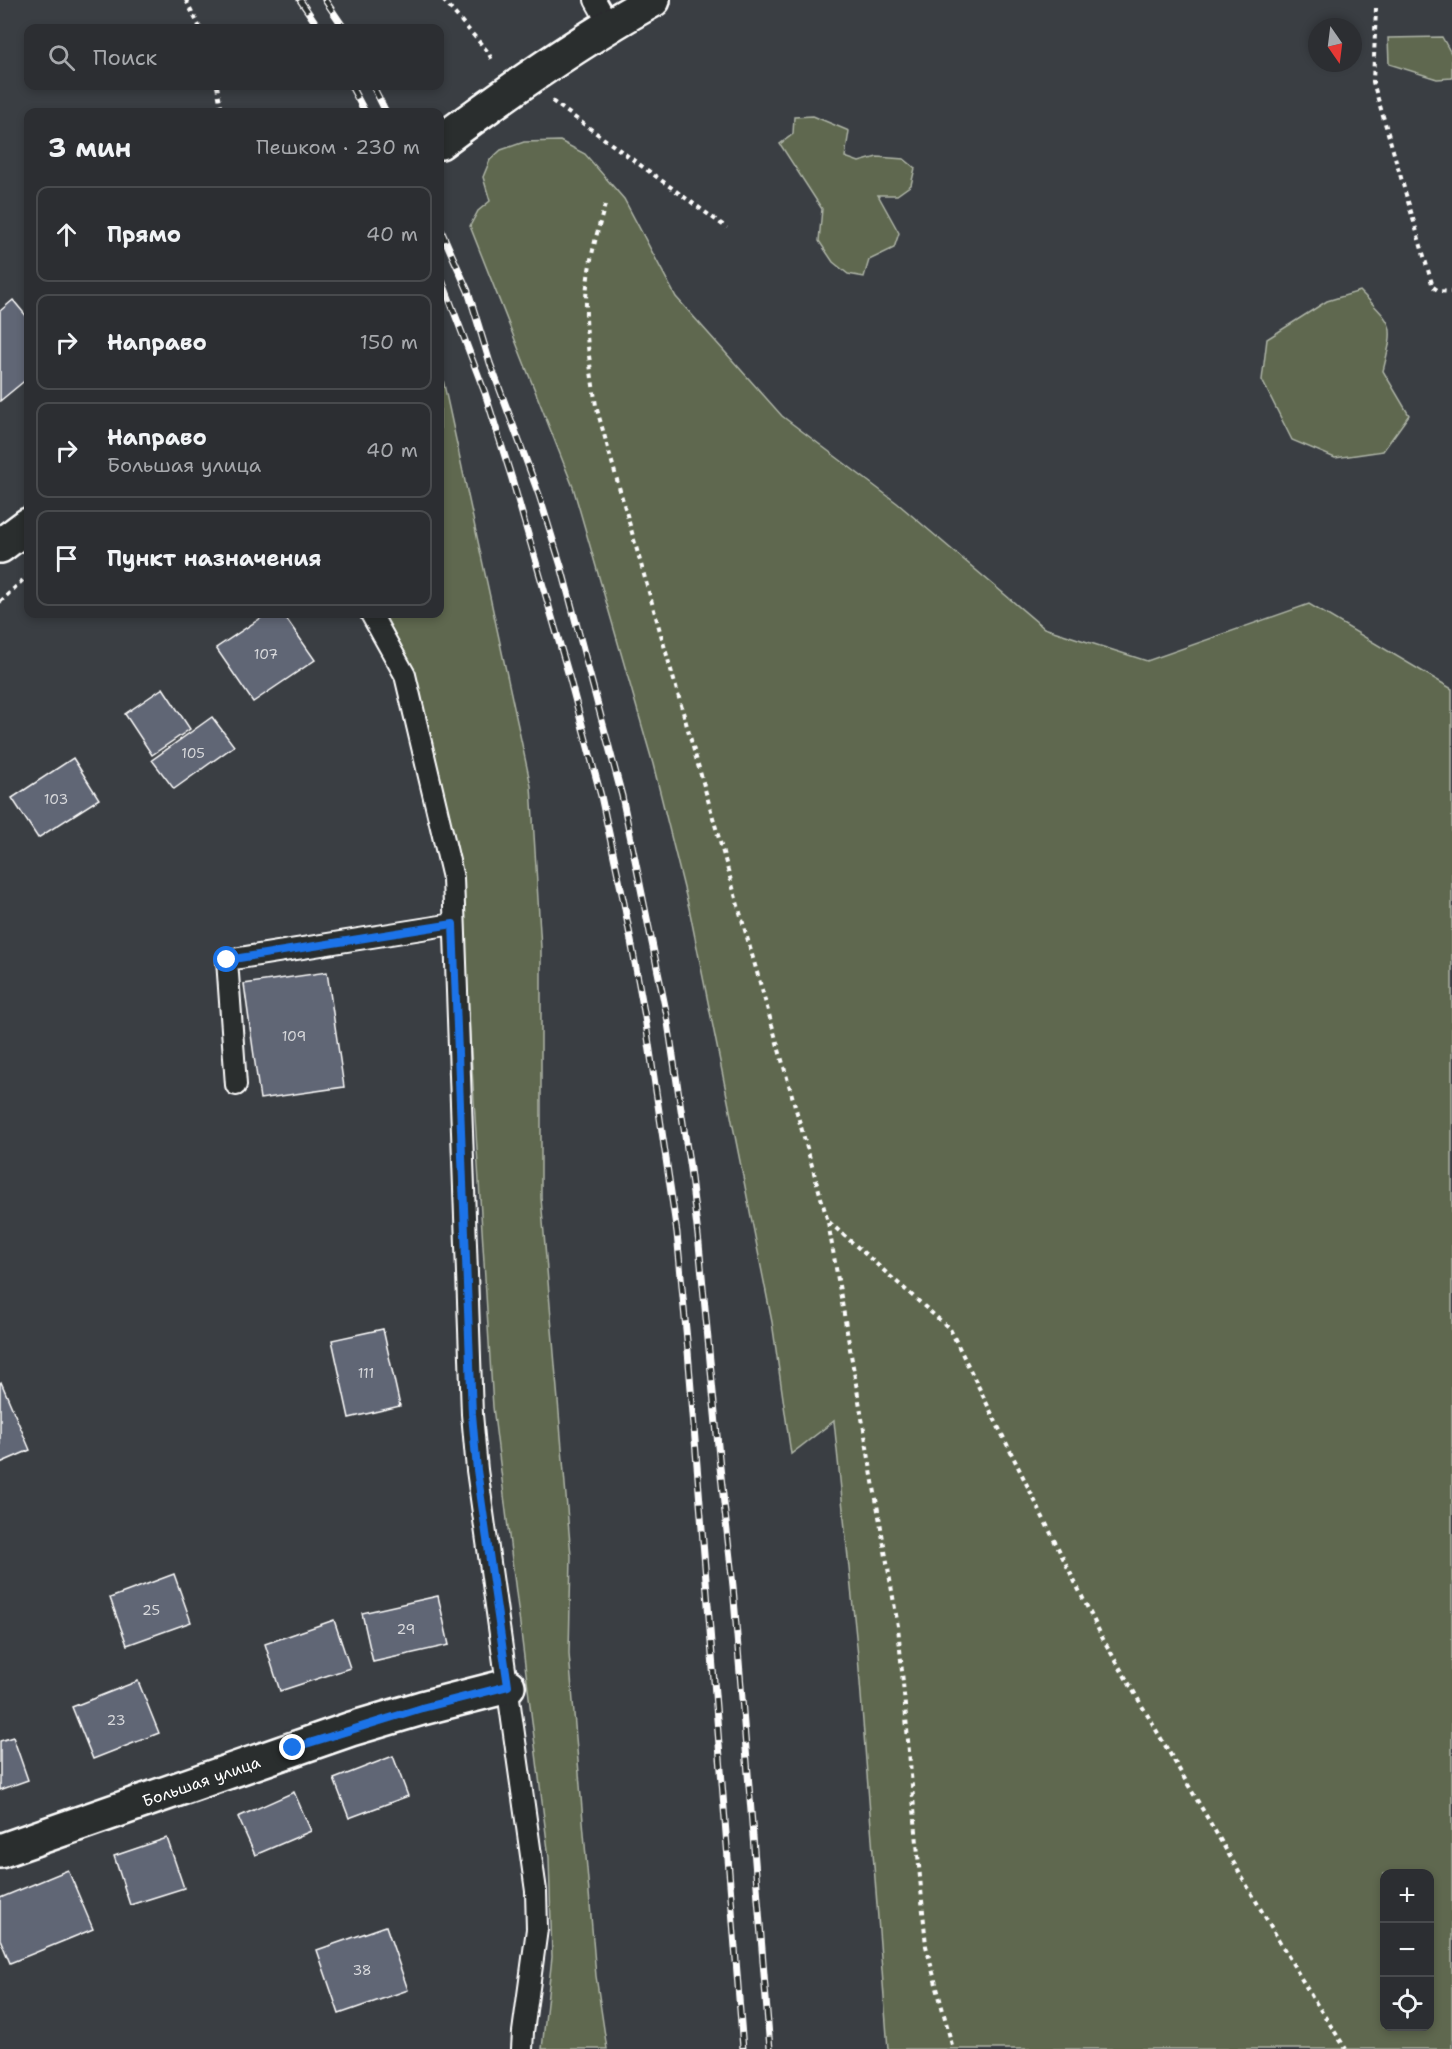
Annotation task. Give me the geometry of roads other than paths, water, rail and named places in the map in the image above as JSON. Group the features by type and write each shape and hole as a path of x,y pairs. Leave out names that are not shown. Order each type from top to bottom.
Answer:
{"street":[{"path":"444,139 506,93 602,12 652,0"},
{"path":"0,546 24,528"},
{"name":"Большая улица","path":"0,1851 332,1735 422,1708 508,1686"}],"lane":[{"path":"373,618 405,675 453,878 472,1414 477,1470 536,1891 537,1929 522,2032 522,2049"},
{"path":"236,1085 227,960 453,924"}],"railway":[{"path":"300,0 316,24"},
{"path":"325,0 341,24"},
{"path":"353,90 363,108"},
{"path":"375,90 384,108"},
{"path":"444,237 468,291 490,363 539,495 561,566 622,796 667,1016 699,1244 733,1586 770,2049"},
{"path":"444,285 485,393 569,676 601,796 645,1017 677,1233 743,2049"}]}
